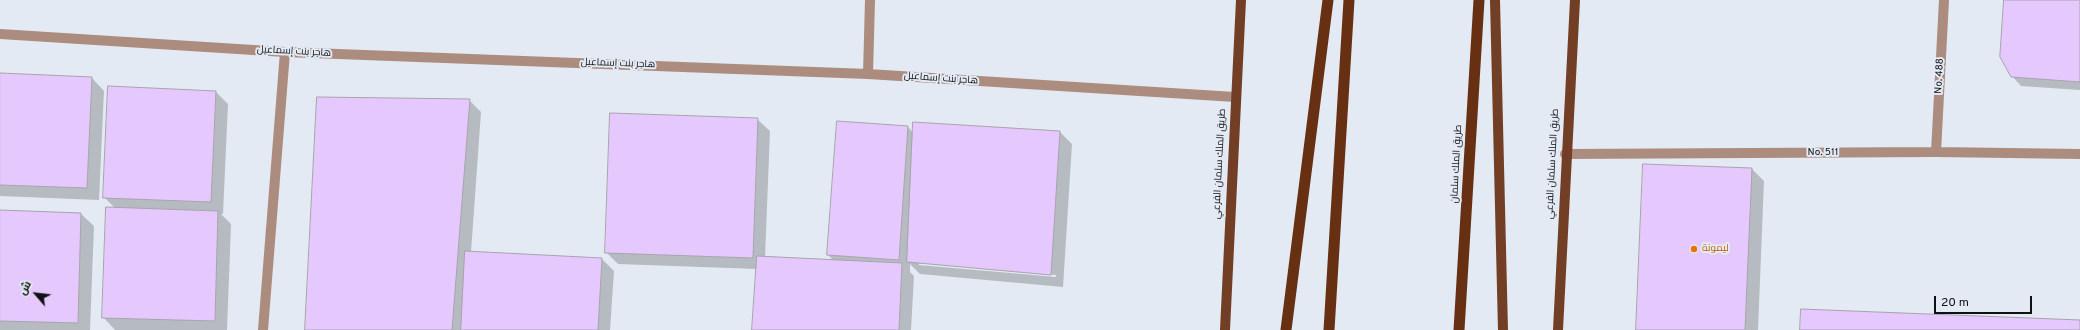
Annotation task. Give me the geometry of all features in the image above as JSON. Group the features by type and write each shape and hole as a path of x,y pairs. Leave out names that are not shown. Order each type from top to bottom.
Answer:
{"highway":[{"path":"1286,330 1328,0"},
{"path":"1329,330 1349,0"},
{"name":"طريق الملك سلمان","path":"1459,330 1479,0"}],"main road":[{"name":"طريق الملك سلمان الفرعي","path":"1225,330 1235,97 1241,0"},
{"path":"1495,0 1503,330"},
{"name":"طريق الملك سلمان الفرعي","path":"1558,330 1565,154 1575,0"}],"street":[{"path":"868,74 870,0"},
{"name":"No. 488","path":"1936,152 1944,0"},
{"name":"هاجر بنت إسماعيل","path":"0,34 285,52 868,74 1235,97"},
{"path":"262,330 285,52"},
{"name":"No. 511","path":"1565,154 1936,152 2080,154"}],"building":[{"path":"2004,0 2080,0 2080,82 2011,77 2000,57"},
{"path":"0,73 92,77 87,188 0,185"},
{"path":"108,86 216,91 211,202 103,198"},
{"path":"317,97 470,99 452,330 305,330"},
{"path":"610,113 758,118 753,258 605,253"},
{"path":"837,121 908,126 899,260 827,255"},
{"path":"913,122 1060,131 1051,275 907,262"},
{"name":"ليمونة","path":"1643,164 1752,168 1745,330 1636,330"},
{"path":"106,207 218,211 215,321 102,318"},
{"path":"0,210 81,213 78,323 0,321"},
{"path":"465,251 602,258 598,330 461,330"},
{"path":"757,256 902,263 899,330 752,330"},
{"path":"1801,309 2080,320 2080,330 1800,330"}],"place":[{"name":"ليمونة","path":"1694,249"}]}
